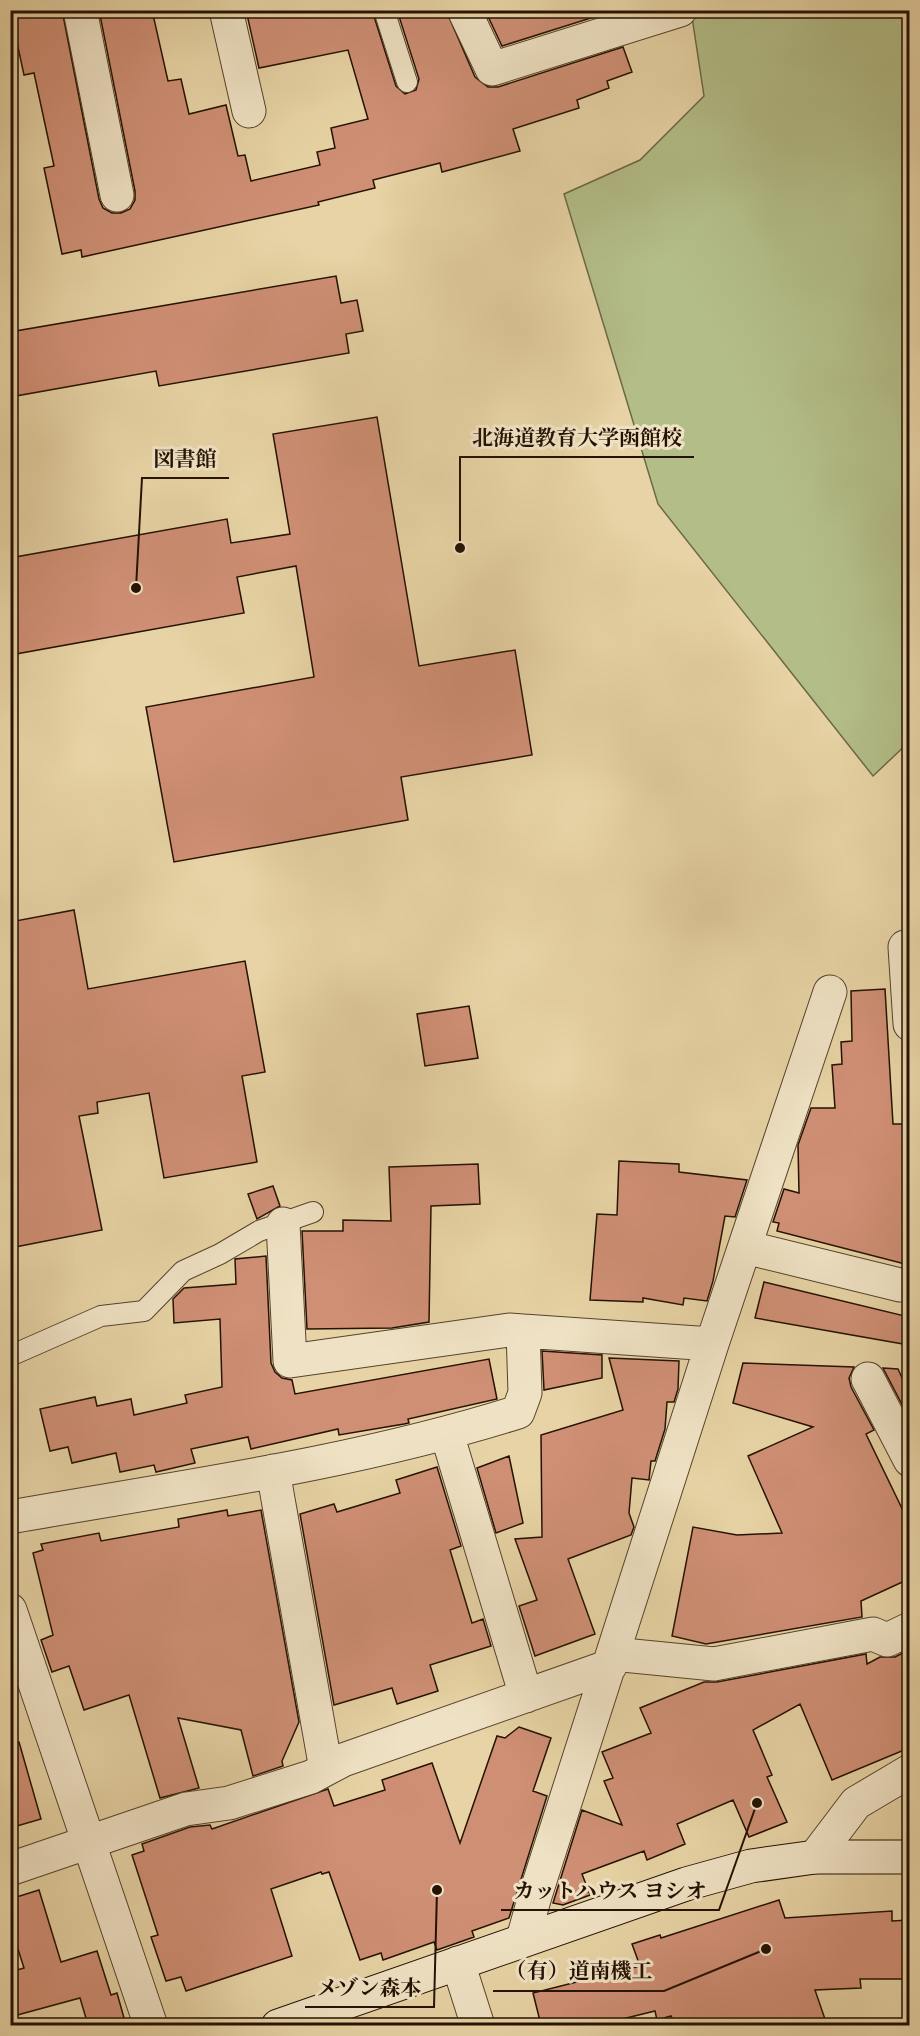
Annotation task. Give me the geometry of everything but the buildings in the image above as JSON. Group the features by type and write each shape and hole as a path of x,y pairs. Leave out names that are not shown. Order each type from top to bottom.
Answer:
{"street":[{"path":"80,10 117,195"},
{"path":"226,10 249,111"},
{"path":"464,10 492,69 680,10"},
{"path":"909,947 905,948 909,1024"},
{"path":"524,1939 712,1344 830,992"},
{"path":"283,1224 290,1361 509,1330 712,1344"},
{"path":"745,1247 900,1285 909,1284"},
{"path":"10,1517 273,1471 447,1434 518,1412 525,1393 523,1331"},
{"path":"868,1379 909,1460"},
{"path":"447,1434 526,1696"},
{"path":"273,1471 326,1769"},
{"path":"10,1610 21,1671 90,1844 152,2025"},
{"path":"10,1869 90,1844 186,1809 229,1803 311,1777 343,1760 526,1696 612,1660 714,1664 873,1634 887,1640 909,1629"},
{"path":"815,1857 856,1803 909,1771"},
{"path":"278,2025 686,1884 751,1866 815,1857 909,1857"},
{"path":"458,1963 478,2025"}],"lane":[{"path":"384,10 407,82"},
{"path":"10,1356 101,1316 144,1311 183,1271 220,1254 259,1231 313,1212"}],"green space":[{"path":"713,10 909,11 910,741 873,776 658,504 564,194 640,160 704,96 692,17"}],"place":[{"name":"北海道教育大学函館校","path":"460,548"},
{"name":"図書館","path":"136,588"},
{"name":"カットハウス ヨシオ","path":"757,1803"},
{"name":"メゾン森本","path":"437,1890"},
{"name":"（有）道南機工","path":"766,1949"}]}
